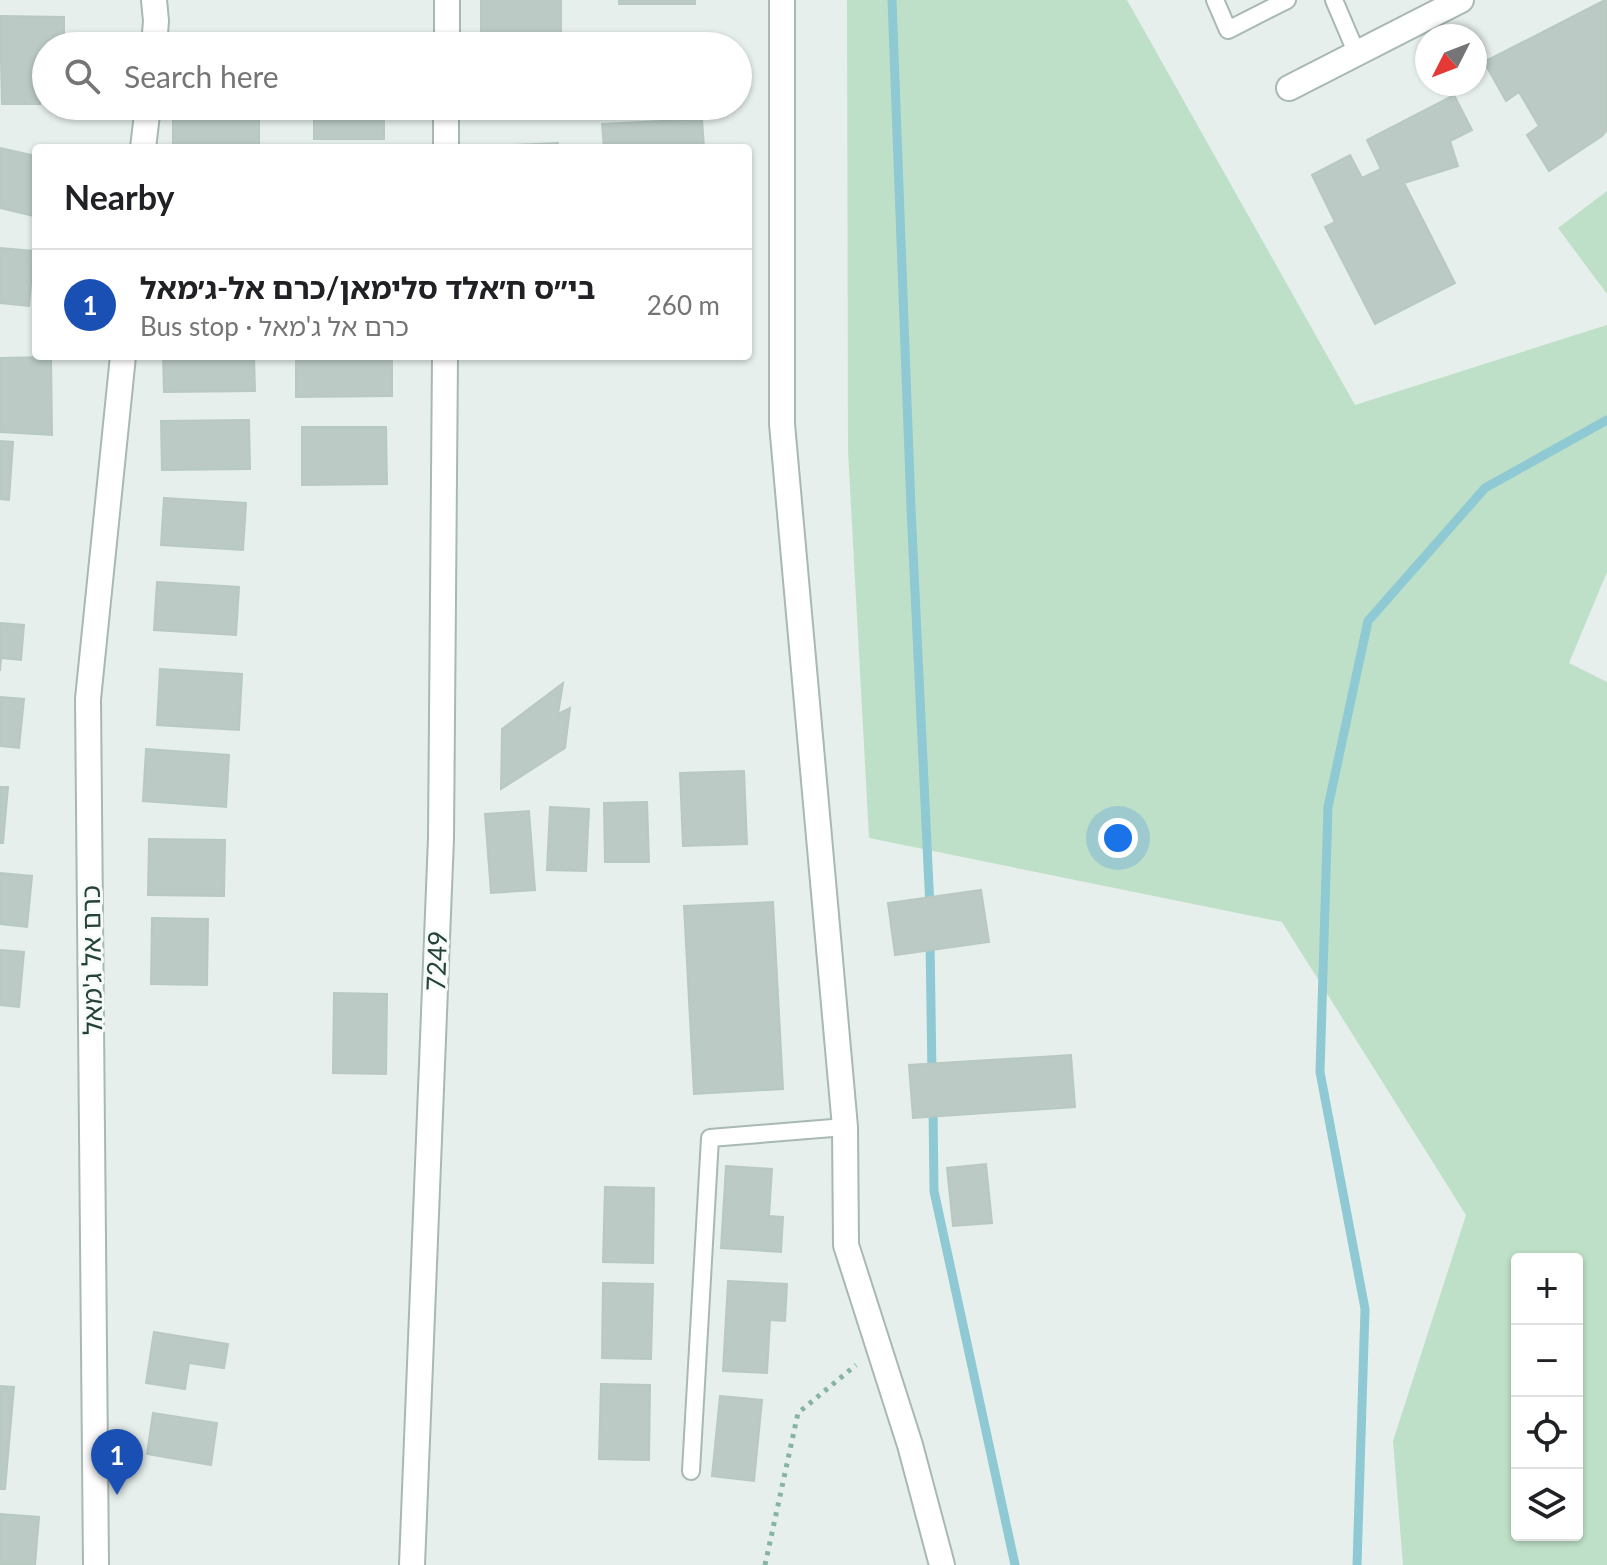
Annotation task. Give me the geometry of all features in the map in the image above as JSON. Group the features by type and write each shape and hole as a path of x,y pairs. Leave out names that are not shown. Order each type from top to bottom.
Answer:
{"street":[{"path":"154,0 155,32"},
{"path":"447,0 447,32"},
{"path":"782,0 782,424 845,1127 846,1245 910,1445 942,1565"},
{"path":"1289,88 1461,0"},
{"path":"143,144 146,120"},
{"path":"446,120 446,144"},
{"name":"כרם אל ג'מאל","path":"96,1565 88,699 123,360"},
{"name":"7249","path":"412,1565 441,838 445,360"}],"lane":[{"path":"1215,0 1228,30 1287,0"},
{"path":"1334,0 1357,54"},
{"path":"691,1471 710,1138 845,1127"}],"path":[{"path":"765,1565 798,1413 879,1347"}],"green space":[{"path":"847,0 1127,0 1355,405 1607,325 1607,572 1569,663 1607,682 1607,1565 1403,1565 1393,1441 1466,1215 1282,922 869,838 848,451"},
{"path":"1607,191 1607,294 1558,228"}],"building":[{"path":"481,0 561,0 561,32 481,32"},
{"path":"619,0 695,0 695,4 619,4"},
{"path":"1607,0 1607,130 1549,171 1527,135 1539,126 1519,92 1506,101 1487,67 1487,60"},
{"path":"0,16 64,17 64,32 32,32 32,104 2,104"},
{"path":"1452,96 1472,130 1450,141 1458,166 1404,183 1455,283 1375,324 1325,227 1335,222 1312,175 1350,155 1362,178 1381,169 1367,140"},
{"path":"173,120 259,120 259,144 173,144"},
{"path":"314,120 384,120 384,139 314,139"},
{"path":"702,120 704,144 604,144 602,124"},
{"path":"0,148 32,155 32,216 0,208"},
{"path":"0,248 32,251 29,306 0,303"},
{"path":"0,358 51,360 52,435 0,432"},
{"path":"163,360 254,360 255,391 164,392"},
{"path":"296,360 392,360 392,396 296,397"},
{"path":"249,420 250,469 162,470 161,421"},
{"path":"302,427 386,427 387,484 302,485"},
{"path":"0,441 13,442 9,500 0,499"},
{"path":"164,498 246,503 243,550 161,545"},
{"path":"157,582 239,587 236,635 154,630"},
{"path":"0,623 24,625 21,660 1,658 0,671"},
{"path":"160,669 242,674 239,730 157,725"},
{"path":"563,683 558,714 570,708 565,748 501,789 502,729"},
{"path":"0,697 24,699 19,748 0,746"},
{"path":"146,749 229,755 226,807 143,801"},
{"path":"744,771 747,844 683,846 680,773"},
{"path":"0,787 8,787 3,843 0,843"},
{"path":"647,802 649,862 605,862 604,803"},
{"path":"550,807 589,809 586,871 547,870"},
{"path":"529,811 535,890 491,893 485,814"},
{"path":"149,839 225,840 224,896 148,895"},
{"path":"0,873 32,876 27,927 0,924"},
{"path":"981,890 989,942 895,955 888,903"},
{"path":"773,902 783,1089 694,1094 684,906"},
{"path":"152,918 208,919 207,985 151,984"},
{"path":"0,950 24,952 19,1007 0,1005"},
{"path":"334,993 387,994 386,1074 333,1073"},
{"path":"1071,1055 1075,1107 913,1118 909,1065"},
{"path":"986,1164 992,1223 953,1226 947,1168"},
{"path":"726,1166 772,1169 769,1216 783,1217 781,1252 721,1248"},
{"path":"605,1187 654,1188 653,1263 603,1262"},
{"path":"728,1281 787,1284 785,1321 770,1320 767,1373 723,1371"},
{"path":"603,1283 653,1284 651,1359 602,1358"},
{"path":"154,1332 228,1344 224,1368 189,1363 185,1389 146,1383"},
{"path":"601,1384 650,1385 649,1460 599,1459"},
{"path":"0,1386 14,1387 5,1489 0,1489"},
{"path":"720,1396 762,1400 754,1481 712,1476"},
{"path":"153,1413 217,1423 211,1465 147,1454"},
{"path":"0,1514 39,1517 35,1565 0,1565"}],"waterway":[{"path":"892,0 930,908"},
{"path":"1357,1565 1365,1309 1320,1072 1328,807 1368,621 1485,488 1607,420"},
{"path":"930,939 932,1076"},
{"path":"933,1107 934,1191 1015,1565"}],"place":[{"name":"בי״ס ח׳אלד סלימאן/כרם אל-ג׳מאל","path":"117,1495"}]}
